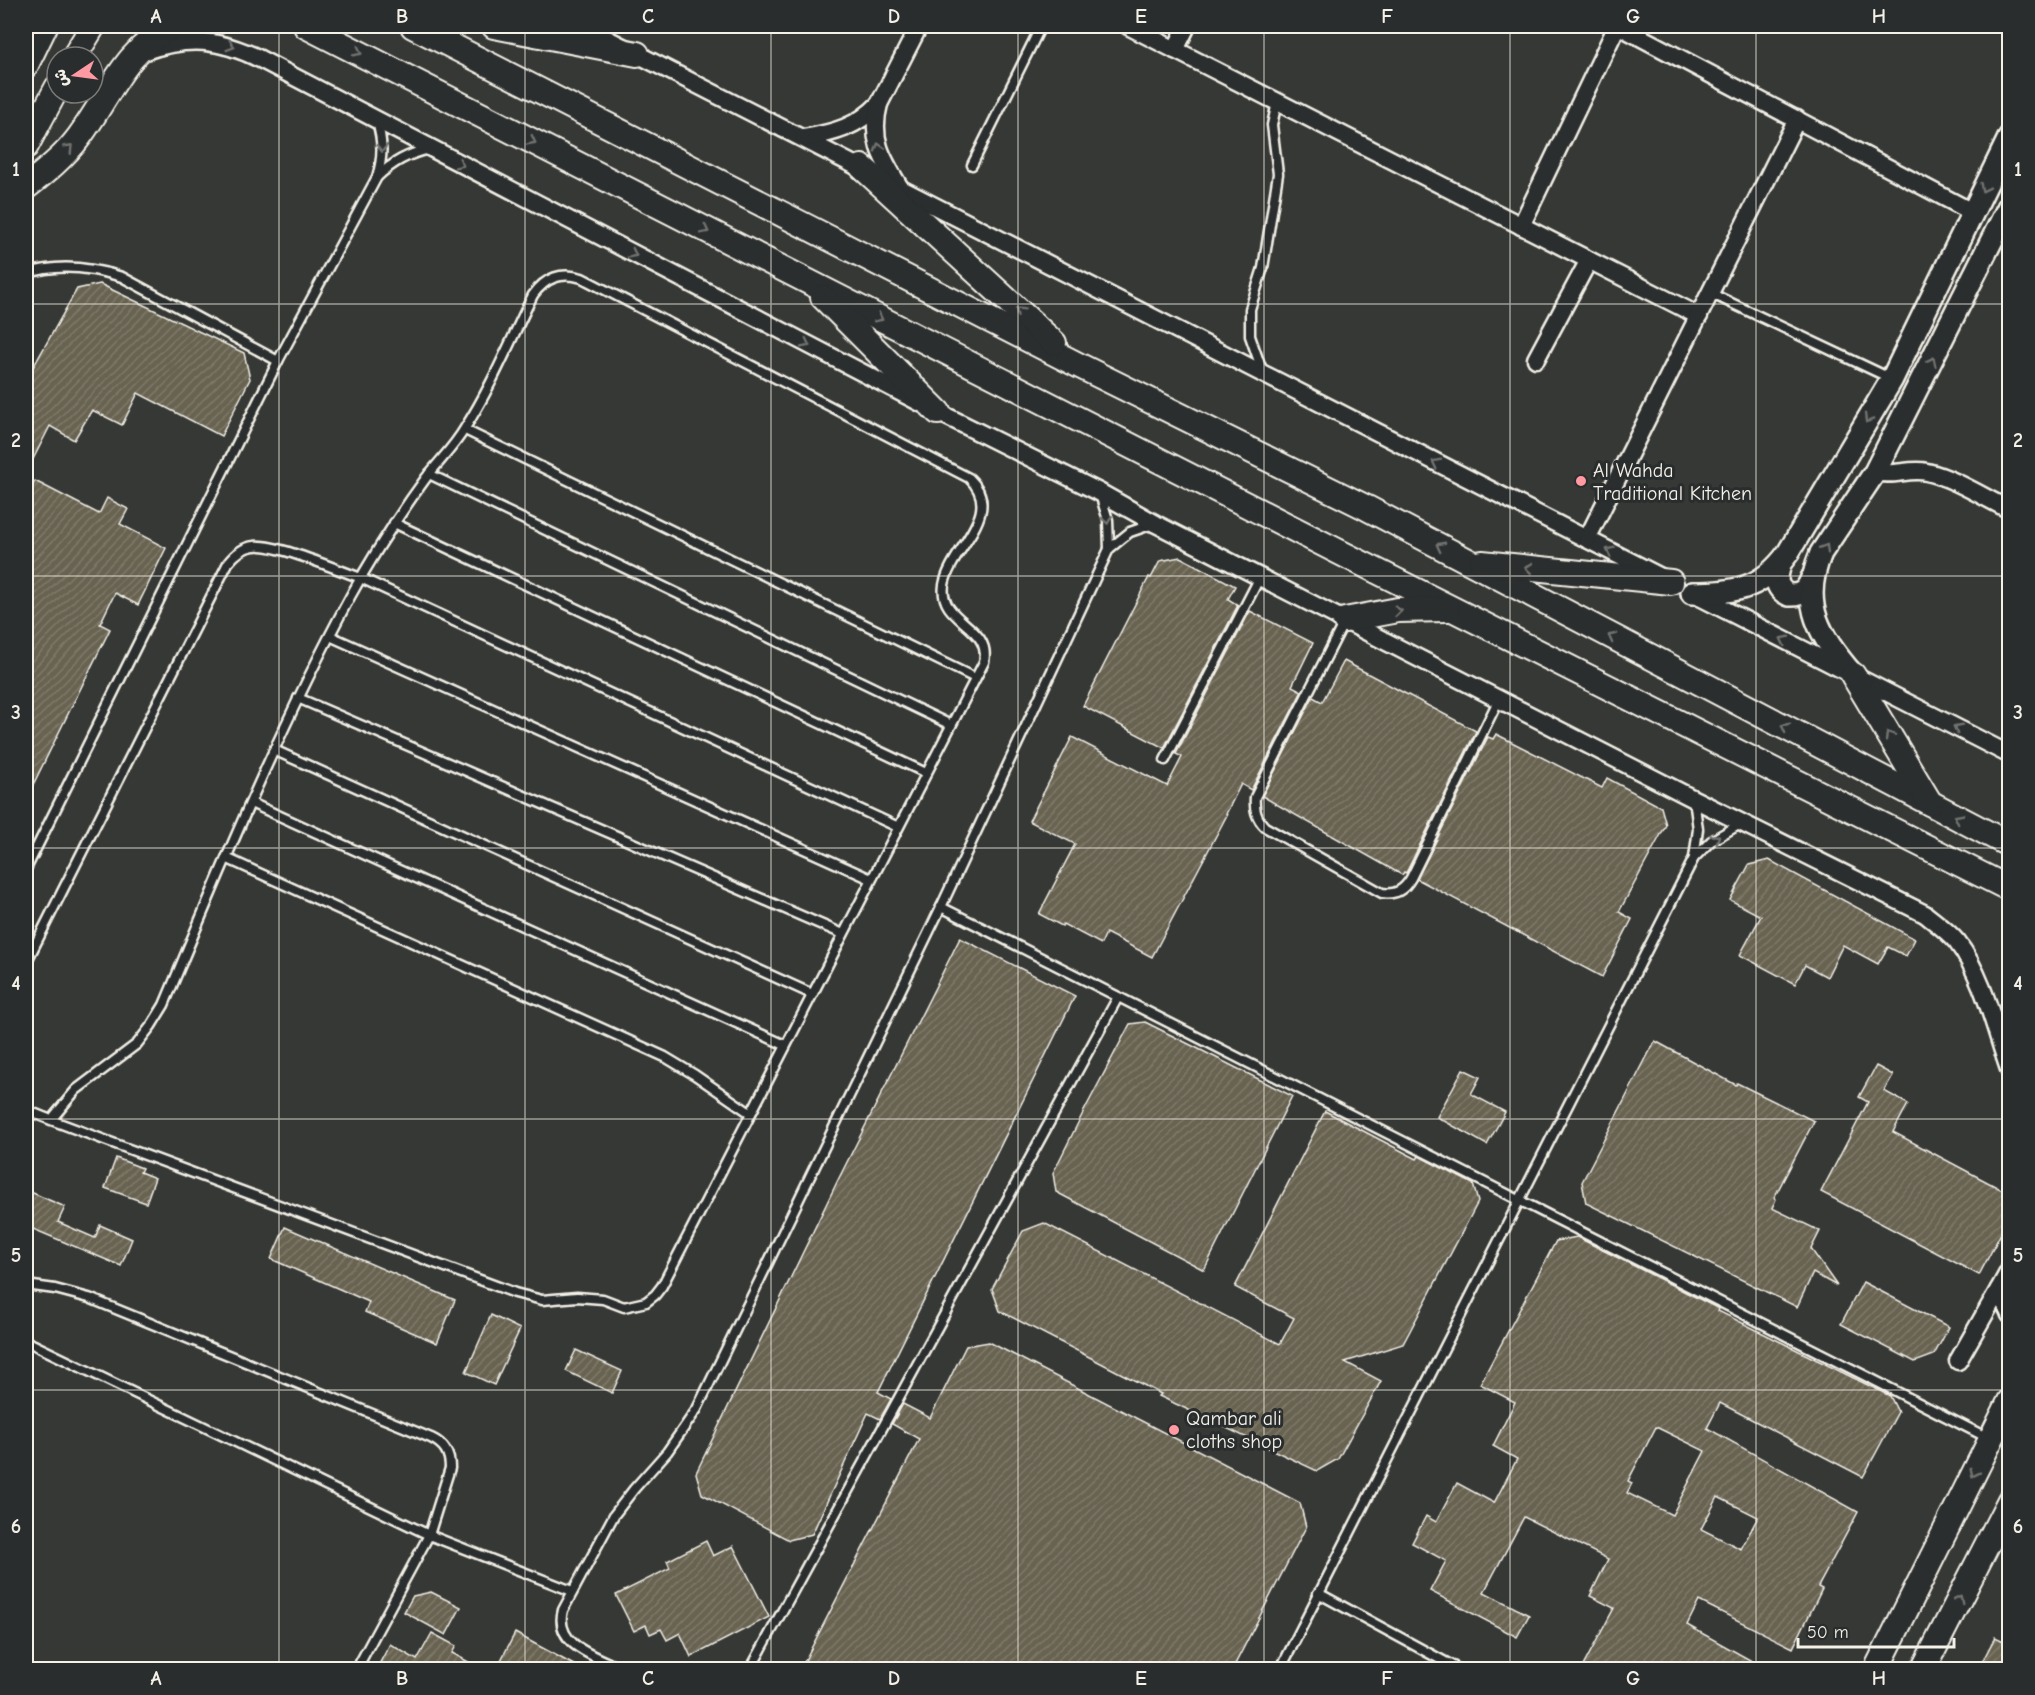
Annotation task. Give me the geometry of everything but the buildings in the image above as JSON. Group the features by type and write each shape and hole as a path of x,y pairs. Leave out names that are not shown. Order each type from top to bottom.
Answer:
{"main road":[{"path":"26,65 45,26"},
{"path":"81,45 93,26"},
{"path":"26,187 78,139 133,55 156,34 173,26"},
{"path":"306,26 1453,609 2010,889"},
{"path":"413,26 1077,365 1367,508 2010,845"},
{"path":"494,26 637,54"},
{"path":"26,146 48,105"},
{"path":"862,167 1077,365"},
{"path":"808,282 938,412"},
{"path":"1470,562 1671,582"},
{"path":"1345,620 1398,610 1453,609"},
{"path":"1853,675 1930,803"},
{"path":"1876,1670 2010,1401"},
{"path":"1923,1670 2010,1500"}],"street":[{"path":"582,26 2010,755"},
{"path":"899,186 883,159 875,126 879,104 919,26"},
{"path":"1128,26 1699,316"},
{"path":"1175,50 1188,26"},
{"path":"1521,226 1618,26 1972,212"},
{"path":"133,55 161,46 192,41 213,42 236,47 938,412 1099,492 1156,524 1694,799 1925,914 1956,941 1968,958 1977,976 2010,1072"},
{"path":"804,138 838,132 860,121 879,104"},
{"path":"1587,539 1797,119"},
{"path":"2010,136 1892,379 1780,564 1776,582 1779,588 1789,595 1802,594 1806,590 1821,553 1875,472 2010,204"},
{"path":"1536,359 1589,260"},
{"path":"1875,472 1891,475 1927,472 2010,510"},
{"path":"1692,593 1734,591 1759,581 1780,564"},
{"path":"1812,578 1812,602 1820,629 1831,648 1853,675"},
{"path":"1958,1360 2010,1269"},
{"path":"1999,1289 2010,1315"}],"lane":[{"path":"972,165 1041,26"},
{"path":"1265,375 1252,343 1250,309 1263,268 1278,174 1272,125 1277,102"},
{"path":"26,870 278,361 377,177 382,143 376,120"},
{"path":"377,177 386,168 407,155 431,149"},
{"path":"26,274 54,267 77,267 100,270 122,277 278,361"},
{"path":"26,1110 51,1120 515,1293 542,1300 577,1297 603,1299 624,1307 646,1302 655,1296 662,1286 984,662 984,646 975,633 950,611 946,604 944,589 948,575 982,511 981,492 976,484 969,478 582,278 573,275 554,276 538,287 480,405 449,452 429,474 394,523 330,636 274,750 164,1005 152,1026 136,1044 76,1090 51,1120"},
{"path":"1710,293 1892,379"},
{"path":"465,430 975,678"},
{"path":"429,474 951,725"},
{"path":"1099,492 1108,520 1109,549"},
{"path":"394,523 926,773"},
{"path":"624,1670 572,1644 566,1637 560,1619 572,1591 614,1515 667,1452 697,1408 940,907 1109,549 1130,532 1156,524"},
{"path":"26,963 224,570 233,556 248,547 266,545 361,578 898,826"},
{"path":"1165,760 1260,576"},
{"path":"1345,620 1256,796 1254,805 1259,821 1265,827 1382,892 1389,894 1402,890 1412,878 1499,699"},
{"path":"330,636 872,879"},
{"path":"298,698 843,934"},
{"path":"274,750 812,994"},
{"path":"1694,799 1698,829 1694,858"},
{"path":"251,803 786,1045"},
{"path":"1280,1670 1694,858 1711,841 1742,823"},
{"path":"226,858 665,1057 750,1113"},
{"path":"940,907 1991,1439"},
{"path":"750,1670 1118,997"},
{"path":"26,1285 56,1289 89,1298 438,1441 448,1453 450,1468 429,1535 356,1670"},
{"path":"26,1341 429,1535 572,1591"},
{"path":"1318,1593 1460,1670"}],"place":[{"name":"Al Wahda Traditional Kitchen","path":"1581,481"},
{"name":"Qambar ali cloths shop","path":"1174,1430"}]}
